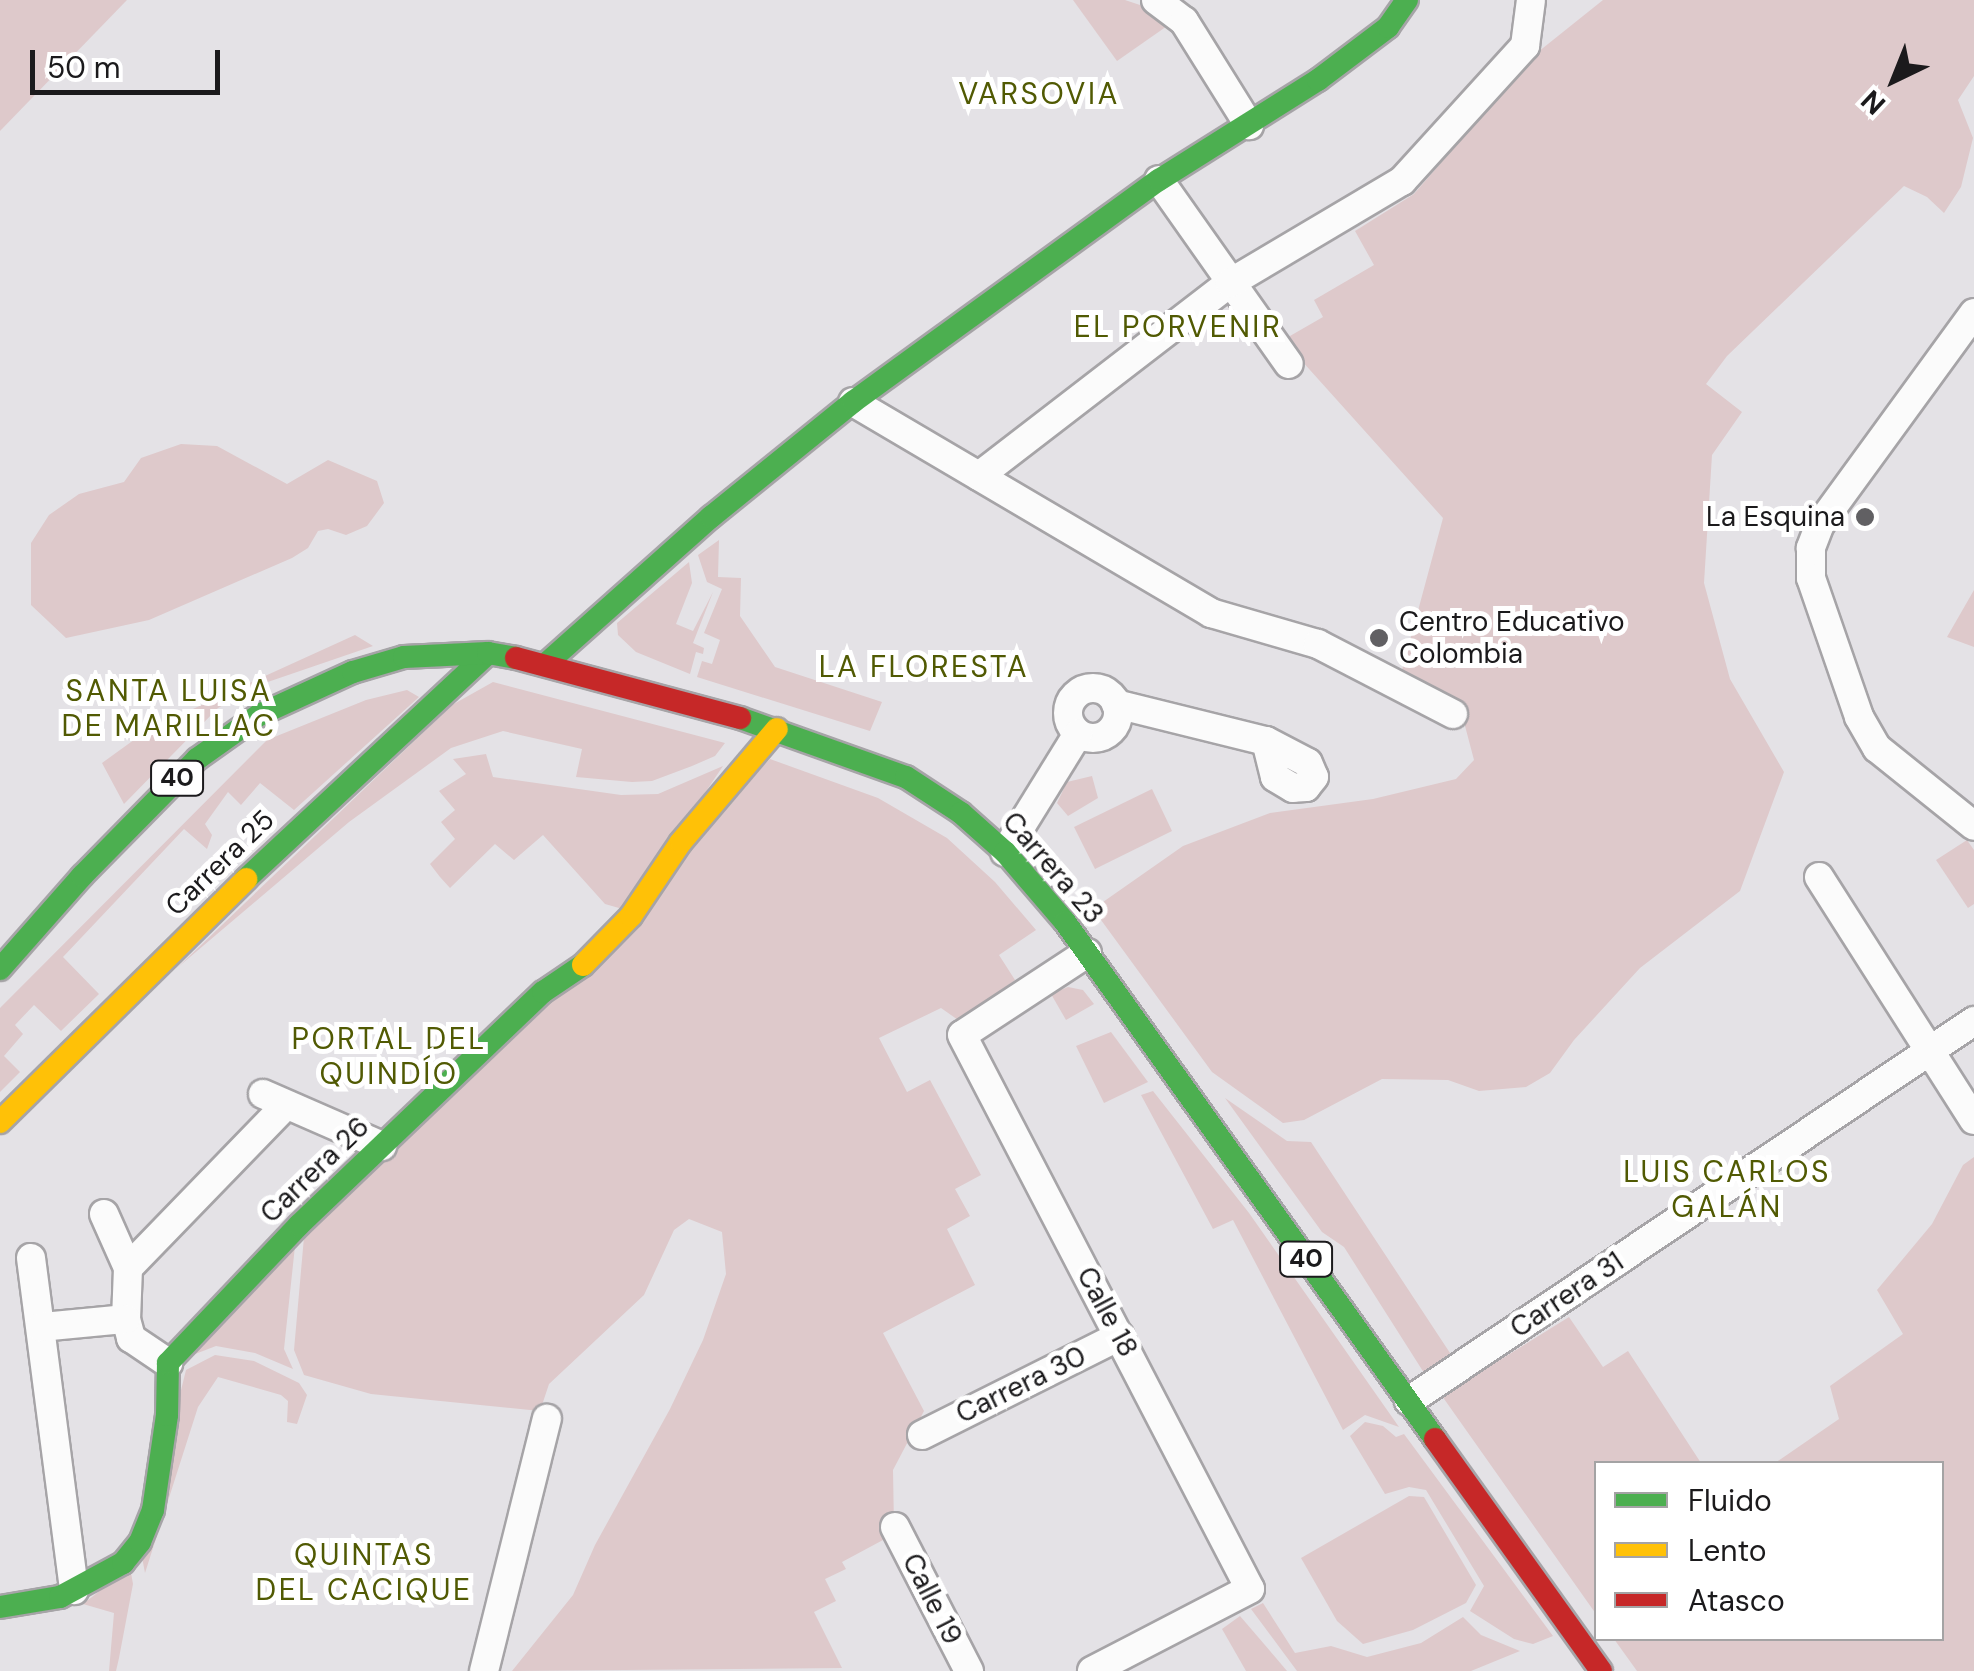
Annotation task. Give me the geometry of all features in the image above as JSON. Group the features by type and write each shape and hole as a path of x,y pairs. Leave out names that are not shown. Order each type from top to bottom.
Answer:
{"main road":[{"path":"548,664 711,517 852,402 1159,180 1249,125 1388,28 1407,0"},
{"name":"Carrera 23","path":"0,968 157,796 197,759 259,715 353,672 404,657 488,653 548,664 777,728 906,777 960,813 1006,852 1087,953 1601,1671"},
{"name":"Carrera 25","path":"0,1122 266,860 488,653"},
{"name":"Carrera 26","path":"168,1363 300,1225 544,992 598,950 631,916 682,842 777,728"},
{"path":"0,1606 74,1590 123,1562 140,1542 153,1510 162,1462 168,1363"}],"street":[{"path":"1156,0 1190,30 1249,125"},
{"path":"979,476 1230,283 1402,182 1524,46 1531,0"},
{"path":"1159,180 1289,364"},
{"path":"1974,314 1820,524 1811,578 1860,717 1877,748 1974,826"},
{"path":"852,402 1211,613 1318,644 1453,714"},
{"path":"1116,704 1117,720 1108,734 1093,739 1078,734 1068,717 1069,704 1077,693 1098,689 1116,704 1266,741"},
{"path":"1006,852 1078,734"},
{"path":"1820,877 1974,1120"},
{"name":"Calle 18","path":"1087,953 962,1035 1250,1589 1092,1671"},
{"name":"Carrera 31","path":"1409,1401 1974,1020"},
{"path":"128,1268 274,1100 382,1146"},
{"path":"104,1214 128,1268 126,1319 131,1338 168,1363"},
{"path":"31,1258 74,1590"},
{"path":"41,1328 126,1319"},
{"name":"Carrera 30","path":"922,1434 1120,1336"},
{"path":"484,1671 547,1419"},
{"name":"Calle 19","path":"895,1527 968,1671"}],"shaded area":[{"path":"0,0 127,0 0,131"},
{"path":"1073,0 1125,0 1146,7 1170,24 1117,61"},
{"path":"1603,0 1974,0 1974,76 1958,100 1973,138 1961,187 1944,213 1927,197 1904,186 1727,356 1706,384 1742,412 1712,455 1704,583 1730,679 1784,772 1740,891 1640,968 1574,1040 1550,1073 1526,1087 1479,1091 1448,1080 1382,1079 1304,1120 1283,1123 1212,1072 1093,909 1183,846 1270,813 1373,799 1456,779 1474,760 1460,707 1402,670 1443,518 1283,340 1323,317 1314,300 1374,265 1355,231 1414,194 1533,56"},
{"path":"181,444 217,446 287,484 328,460 377,481 384,503 367,526 346,535 328,529 318,531 308,548 292,558 149,620 66,638 31,605 31,543 49,515 79,494 124,482 141,458"},
{"path":"719,540 718,577 741,578 740,616 775,667 882,702 870,731 697,677 702,661 712,664 720,640 704,633 722,589 707,582 698,555"},
{"path":"689,562 692,583 676,624 693,631 713,592 693,643 704,648 703,654 696,652 690,674 636,652 618,635 617,623"},
{"path":"1974,590 1974,647 1947,637"},
{"path":"355,635 373,646 259,685 218,708 124,804 102,763 149,729"},
{"path":"493,682 725,743 715,756 692,766 652,781 632,782 576,777 582,749 503,731 451,748 349,822 177,968 452,705"},
{"path":"407,690 419,697 294,810 260,783 241,805 228,792 205,824 212,835 207,849 184,829 63,957 99,994 61,1031 34,1005 15,1025 23,1034 4,1056 20,1072 0,1092 0,1008 267,740 366,700"},
{"path":"486,754 493,777 621,795 658,794 723,766 626,910 605,904 543,835 514,860 495,844 450,888 440,877 430,864 455,839 441,822 455,810 439,791 466,774 453,759"},
{"path":"770,759 878,798 947,838 995,882 1036,930 999,955 1015,980 961,1022 941,1008 879,1038 907,1092 930,1080 981,1175 955,1189 970,1216 947,1229 975,1285 883,1333 924,1411 893,1470 894,1526 883,1540 842,1562 846,1569 825,1579 836,1601 814,1612 842,1668 512,1671 573,1595 595,1545 670,1409 703,1340 726,1274 722,1232 689,1219 674,1230 644,1295 549,1384 540,1411 371,1394 304,1375 294,1350 304,1237"},
{"path":"1092,776 1098,798 1068,816 1057,803 1067,782"},
{"path":"1152,789 1172,831 1095,869 1074,827"},
{"path":"1967,840 1974,850 1974,904 1968,908 1936,860"},
{"path":"1068,987 1083,990 1094,1004 1066,1020 1051,994"},
{"path":"1111,1032 1148,1082 1104,1103 1076,1046"},
{"path":"1153,1091 1249,1213 1399,1427 1365,1415 1343,1430 1233,1220 1213,1229 1141,1095"},
{"path":"1225,1098 1287,1141 1311,1142 1452,1356 1426,1376 1344,1247 1322,1232"},
{"path":"1974,1157 1974,1671 1637,1671 1615,1641 1944,1641 1944,1461 1778,1461 1839,1419 1830,1386 1903,1334 1877,1290 1932,1224 1963,1165"},
{"path":"295,1246 284,1349 293,1369 255,1353 216,1346 190,1356"},
{"path":"1569,1317 1603,1367 1628,1351 1700,1461 1594,1461 1594,1611 1442,1396"},
{"path":"215,1355 254,1361 299,1383 307,1395 297,1424 287,1422 288,1401 281,1395 218,1377 198,1407 145,1573 141,1552 186,1370"},
{"path":"1365,1422 1383,1426 1396,1437 1404,1434 1553,1636 1533,1644 1514,1639 1470,1611 1484,1586 1426,1490 1409,1487 1385,1494 1350,1436"},
{"path":"1409,1496 1424,1497 1476,1585 1466,1603 1413,1630 1363,1644 1337,1621 1301,1558"},
{"path":"130,1567 133,1584 119,1658 116,1671 109,1671 114,1613 83,1604"},
{"path":"1263,1603 1295,1653 1331,1646 1367,1657 1421,1643 1463,1617 1481,1635 1520,1651 1471,1671 1297,1671 1251,1609"},
{"path":"1240,1616 1287,1671 1246,1671 1222,1629"}],"traffic: fast":[{"path":"547,663 711,517 853,402 1159,180 1318,80 1388,27 1407,0"},
{"path":"246,879 488,653"},
{"path":"0,969 82,876 197,759 259,715 353,672 404,657 488,653 516,658"},
{"path":"740,718 906,777 961,813 1005,852 1065,922 1435,1439"},
{"path":"0,1607 60,1597 123,1563 140,1542 153,1510 167,1415 168,1363 299,1225 543,992 583,965"}],"traffic: slow":[{"path":"583,965 631,916 681,842 777,729"},
{"path":"0,1122 246,879"}],"traffic: jam":[{"path":"516,658 740,718"},
{"path":"1435,1439 1601,1671"}],"place":[{"name":"La Esquina","path":"1865,517"},
{"name":"Centro Educativo Colombia","path":"1379,638"}],"district":[{"name":"VARSOVIA","path":"1039,94"},
{"name":"EL PORVENIR","path":"1178,327"},
{"name":"LA FLORESTA","path":"924,667"},
{"name":"SANTA LUISA DE MARILLAC","path":"169,708"},
{"name":"PORTAL DEL QUINDÍO","path":"389,1056"},
{"name":"LUIS CARLOS GALÁN","path":"1727,1189"},
{"name":"QUINTAS DEL CACIQUE","path":"364,1572"}]}
